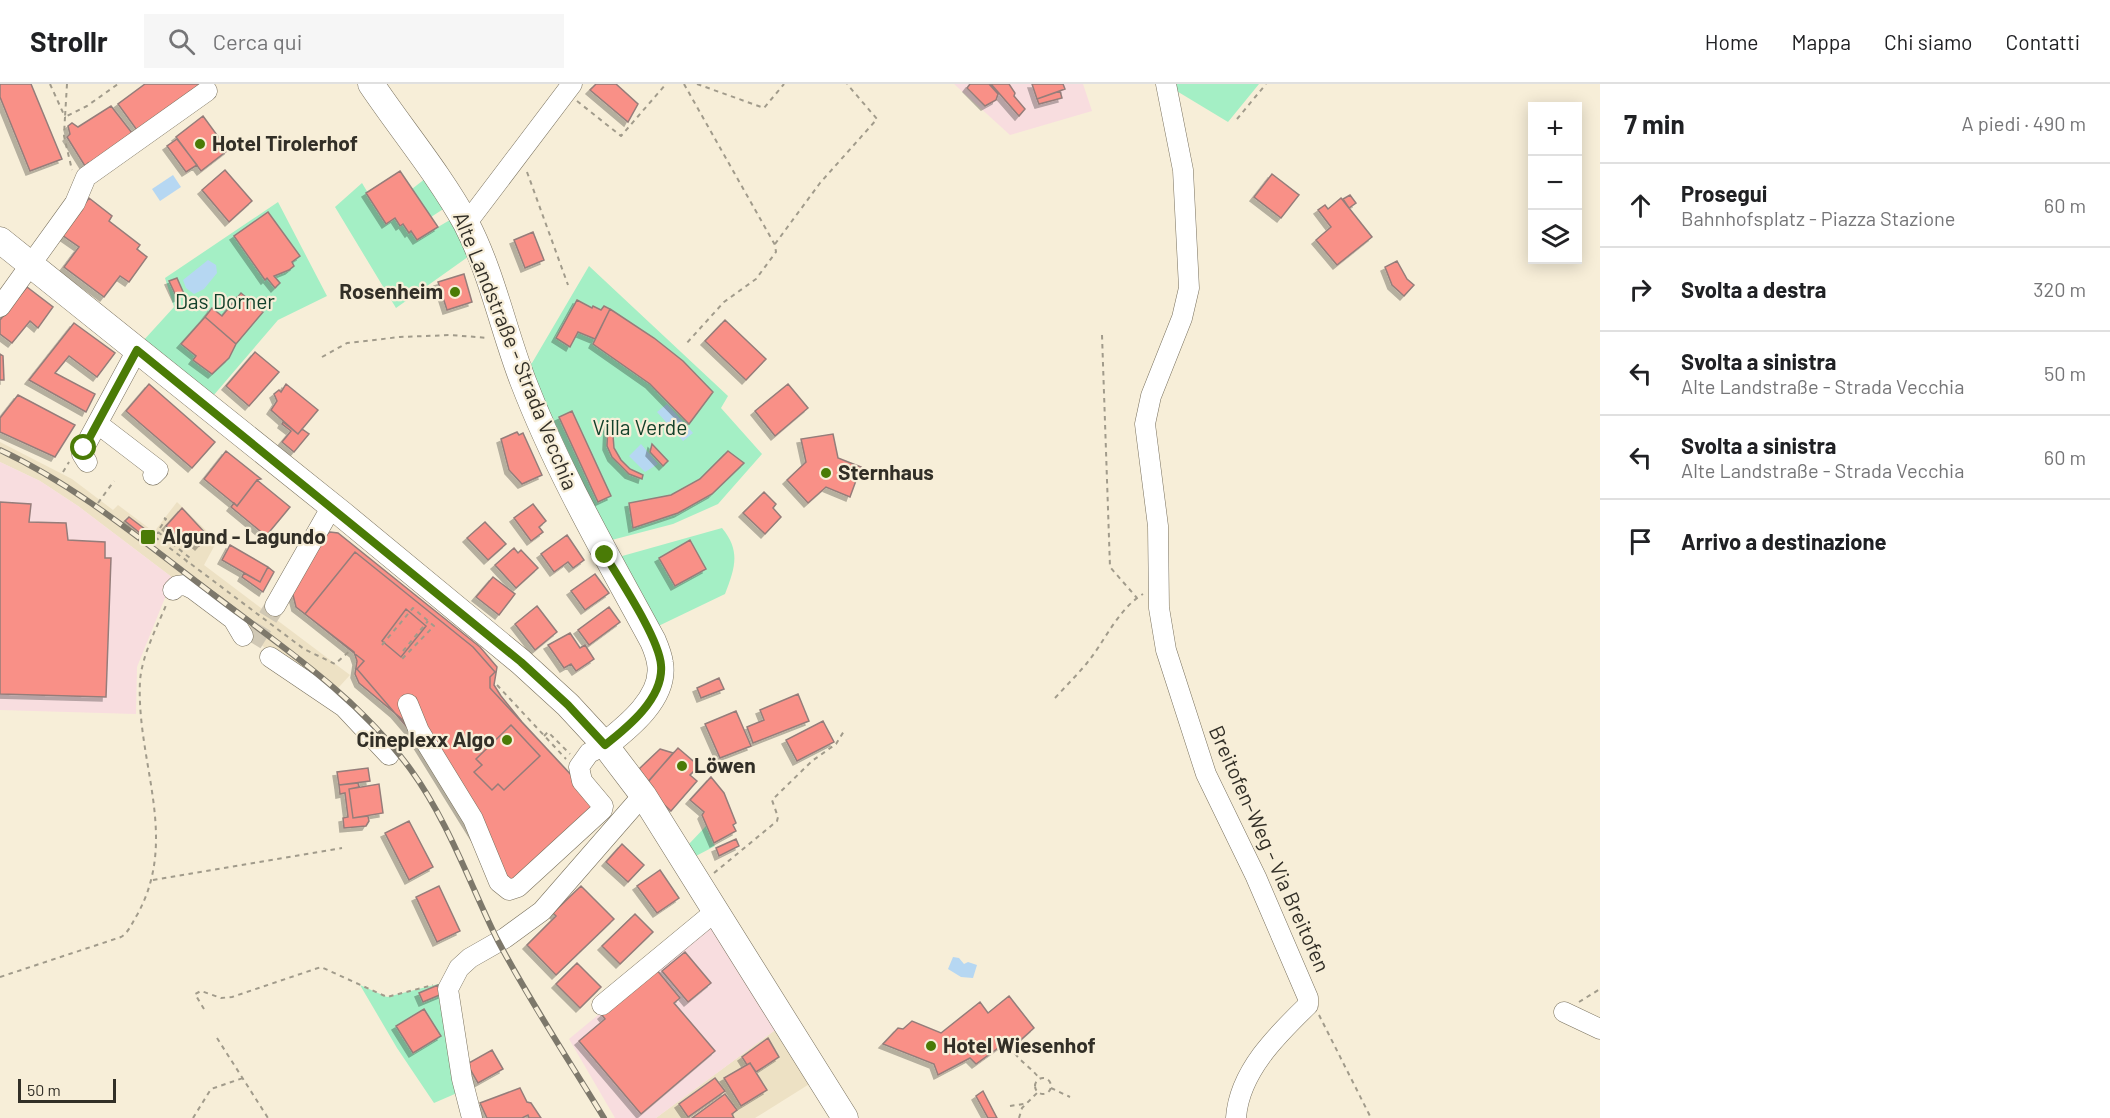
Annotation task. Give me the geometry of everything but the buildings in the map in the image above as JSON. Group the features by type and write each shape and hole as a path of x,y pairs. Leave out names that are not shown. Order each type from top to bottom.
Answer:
{"main road":[{"name":"Alte Landstraße - Strada Vecchia","path":"371,84 466,224 495,293 523,381 578,505 653,641 661,665 658,687 642,711 605,745"},
{"path":"0,240 332,506 521,662 568,705 605,745 643,795 845,1118"}],"street":[{"name":"Breitofen-Weg - Via Breitofen","path":"1167,84 1183,170 1189,288 1182,318 1151,396 1145,424 1158,526 1158,585 1166,650 1184,712 1206,774 1256,877 1306,990 1308,1005 1267,1048 1245,1083 1236,1118"},
{"path":"466,224 569,88"},
{"path":"0,307 32,266 75,203 86,177 207,91"},
{"path":"87,462 82,454 137,350"},
{"path":"98,424 158,470 153,475"},
{"path":"275,606 332,506"},
{"path":"172,590 177,586 185,585 193,589 232,619 243,636"},
{"path":"270,657 344,707 389,755"},
{"path":"408,704 419,731 473,819 499,882 509,890 518,887 602,810 603,806 582,782 579,767 589,753 605,745"},
{"path":"472,1118 462,1079 448,989 450,981 470,958 505,938 542,911 643,795"},
{"path":"602,1005 717,910"},
{"path":"1564,1012 1600,1029"}],"path":[{"path":"50,84 65,117"},
{"path":"67,84 64,135 74,176 75,203"},
{"path":"65,117 87,106 118,84"},
{"path":"569,88 621,136 666,84"},
{"path":"684,84 775,245 776,252 756,279 724,302 686,345"},
{"path":"697,84 764,108 784,84"},
{"path":"775,245 820,183 877,119 847,84"},
{"path":"1237,119 1266,84"},
{"path":"525,166 568,285"},
{"path":"322,357 347,343 400,337 452,335 496,339 508,336"},
{"path":"1102,335 1110,567 1137,598"},
{"path":"98,503 114,481"},
{"path":"150,543 166,519 164,518"},
{"path":"155,537 186,562 190,558 158,532"},
{"path":"167,546 170,542"},
{"path":"1055,698 1088,662 1110,630 1137,598 1158,585"},
{"path":"0,977 126,934 153,880 156,861 156,814 141,721 141,679 152,637 172,590"},
{"path":"382,645 413,608 434,626 401,660"},
{"path":"403,651 428,621"},
{"path":"497,686 568,761"},
{"path":"532,734 537,729"},
{"path":"712,874 777,821 778,817 772,800 812,760 837,744 844,731"},
{"path":"544,736 548,732 572,757"},
{"path":"153,880 342,848"},
{"path":"204,1009 195,994 201,991 221,998 232,997 321,967 387,997 411,993 450,981"},
{"path":"1564,1012 1600,989"},
{"path":"1308,1005 1316,1010 1371,1118"},
{"path":"217,1038 268,1118"},
{"path":"1010,1046 1018,1060 1032,1069 1039,1078"},
{"path":"193,1118 211,1089 243,1078"},
{"path":"1039,1078 1047,1078 1051,1088 1070,1097"},
{"path":"1038,1092 1035,1085 1039,1078"},
{"path":"1038,1092 1046,1094 1051,1088"},
{"path":"1018,1118 1026,1103 1038,1092"},
{"path":"1010,1106 1026,1103"}],"shaded area":[{"path":"954,84 1083,84 1092,111 1010,135"},
{"path":"0,442 72,479 113,510 118,505 154,532 177,502 217,541 204,565 350,675 330,697 78,506 40,481 0,462"},
{"path":"0,462 40,481 78,506 173,578 137,667 136,714 0,710"},
{"path":"712,921 778,1028 656,1118 615,1118 569,1039"},
{"path":"778,1028 811,1083 755,1118 656,1118"}],"green space":[{"path":"1173,84 1259,84 1228,122 1175,90"},
{"path":"426,178 448,206 431,217 412,189"},
{"path":"362,183 386,223 395,218 400,226 403,224 409,232 438,227 455,217 472,254 396,308 335,207"},
{"name":"Das Dorner","path":"278,202 327,296 278,320 213,396 143,341 174,307 165,278"},
{"name":"Villa Verde","path":"589,266 728,396 721,408 762,454 718,504 673,524 604,542 523,366 532,363"},
{"path":"722,528 734,552 733,568 725,594 648,631 608,560"},
{"path":"706,826 715,846 696,856 689,844"},
{"path":"442,983 464,1090 434,1103 397,1048 360,985 387,997"}],"water":[{"path":"173,175 181,187 160,201 152,189"},
{"path":"208,260 216,265 217,273 204,289 194,294 186,288 183,280"},
{"path":"667,404 693,433 683,441 657,412"},
{"path":"641,444 658,464 645,472 629,456"},
{"path":"953,957 959,958 964,964 968,962 977,965 973,978 961,977 948,969"}],"tunnel":[{"path":"252,643 275,606"}],"railway":[{"path":"0,450 57,481 137,536 319,675 368,720 390,744 411,770 436,810 509,962 604,1118"}],"place":[{"name":"Hotel Tirolerhof","path":"200,144"},
{"name":"Rosenheim","path":"455,292"},
{"name":"Sternhaus","path":"826,473"},
{"name":"Algund - Lagundo","path":"148,537"},
{"name":"Cineplexx Algo","path":"507,740"},
{"name":"Löwen","path":"682,766"},
{"name":"Hotel Wiesenhof","path":"931,1046"}],"route":[{"path":"84,448 137,350 343,515 521,662 568,705 605,745 642,711 658,687 661,665 653,641 605,555"}]}
